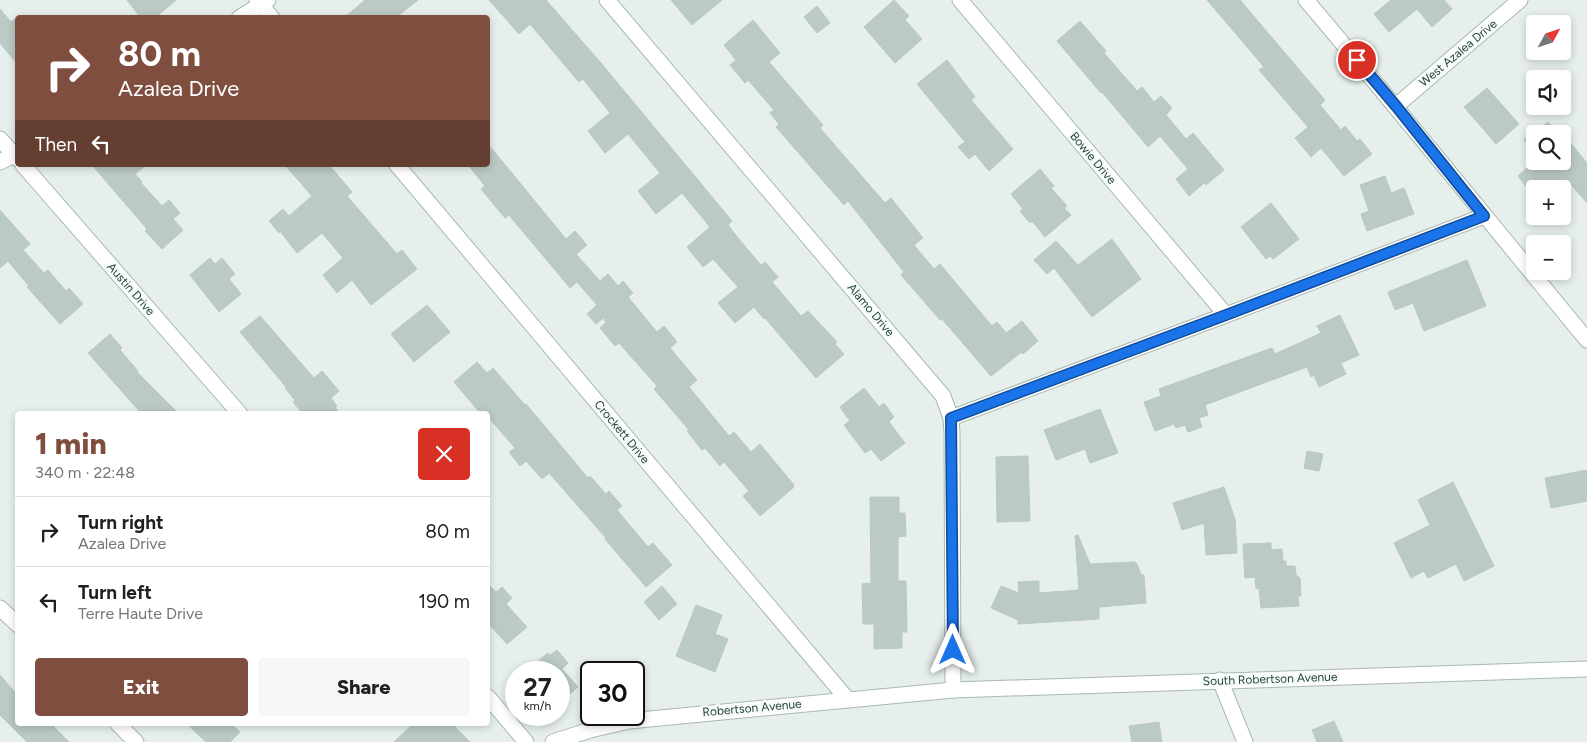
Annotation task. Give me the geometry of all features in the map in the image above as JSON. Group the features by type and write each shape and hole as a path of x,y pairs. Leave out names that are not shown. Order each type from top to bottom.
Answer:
{"street":[{"name":"Alamo Drive","path":"607,0 943,396 951,418 953,690"},
{"name":"Bowie Drive","path":"960,0 1226,315"},
{"path":"1306,0 1396,106 1587,340"},
{"name":"West Azalea Drive","path":"1396,106 1520,0"},
{"path":"243,15 262,1 270,15"},
{"name":"Austin Drive","path":"0,139 15,155"},
{"path":"0,162 15,159"},
{"name":"Austin Drive","path":"26,167 237,411"},
{"name":"Crockett Drive","path":"399,167 848,700"},
{"path":"951,418 1484,216"},
{"path":"0,608 15,622"},
{"name":"South Robertson Avenue","path":"953,690 1587,669"},
{"path":"1220,680 1245,742"},
{"name":"Robertson Avenue","path":"554,742 597,728 628,721 953,690"},
{"path":"490,699 526,742"},
{"path":"120,726 136,742"}],"building":[{"path":"127,0 176,0 158,15 139,15"},
{"path":"365,0 418,0 399,15 348,15"},
{"path":"489,0 546,0 601,63 732,221 728,225 738,238 761,265 765,262 778,277 772,282 801,316 808,311 837,342 835,344 844,354 816,378 754,307 735,323 718,303 738,287 713,259 703,267 687,247 710,227 682,193 656,214 638,191 660,173 628,134 605,153 588,131 610,113 583,79 579,82 530,24 519,34"},
{"path":"671,0 722,0 692,25"},
{"path":"894,0 909,16 905,20 922,39 895,63 864,27"},
{"path":"1207,0 1240,0 1325,100 1320,105 1341,130 1345,126 1357,141 1360,139 1372,154 1344,176 1321,148 1311,157 1295,138 1308,127 1259,70 1264,67"},
{"path":"1391,0 1444,0 1452,9 1432,27 1417,9 1389,32 1374,14"},
{"path":"817,6 830,23 817,33 804,17"},
{"path":"0,9 11,22 15,19 15,61 0,43"},
{"path":"753,20 780,53 769,62 823,125 820,128 885,203 891,198 923,238 914,245 934,269 940,264 992,326 997,322 1006,333 1022,321 1038,341 1023,354 1022,352 991,376 901,275 904,272 848,201 844,205 776,127 779,124 770,113 774,110 748,80 745,83 730,65 736,60 724,45"},
{"path":"1080,21 1106,51 1104,53 1137,91 1142,87 1154,102 1161,96 1172,108 1166,115 1186,139 1193,133 1224,170 1189,196 1176,179 1188,169 1160,136 1148,147 1057,41"},
{"path":"947,60 975,97 971,100 1013,149 989,171 975,154 969,159 958,147 965,142 917,84"},
{"path":"1487,88 1519,124 1496,144 1464,107"},
{"path":"1571,143 1587,163 1587,203 1571,185 1571,180 1526,180 1526,186 1518,176 1526,169 1571,170"},
{"path":"490,146 566,239 575,231 587,245 576,254 600,281 608,274 618,286 623,281 633,293 628,297 657,332 664,326 677,342 670,348 697,380 689,387 729,436 734,432 751,452 760,444 794,487 760,516 743,496 749,491 724,462 720,466 705,448 702,450 687,431 689,430 654,389 657,386 619,343 615,346 600,328 606,322 603,318 596,324 587,314 597,305 577,282 570,288 509,215 505,218 481,189 485,186 470,167 490,167"},
{"path":"94,167 144,167 135,174 162,206 169,200 180,213 173,219 183,230 162,249 145,231 147,229"},
{"path":"287,167 331,167 352,192 347,196 397,254 402,250 417,269 371,305 352,280 337,293 323,275 343,258 322,233 297,253 280,231 279,233 269,221 283,209 289,216 312,196"},
{"path":"1040,169 1054,186 1051,188 1067,206 1064,208 1071,215 1045,237 1032,221 1030,223 1020,211 1023,209 1011,194"},
{"path":"1385,176 1391,193 1404,188 1414,214 1367,231 1361,214 1369,211 1360,185"},
{"path":"1271,203 1299,239 1273,259 1270,256 1266,259 1241,227"},
{"path":"0,210 30,244 23,250 44,273 48,270 66,291 69,288 83,304 60,324 27,287 29,286 8,261 0,268"},
{"path":"1112,239 1141,279 1092,317 1054,268 1047,274 1034,260 1056,241 1078,265"},
{"path":"210,258 215,264 222,258 235,274 229,279 241,294 219,312 190,275"},
{"path":"1467,260 1486,306 1424,331 1413,303 1395,310 1388,292"},
{"path":"427,305 450,332 414,362 391,334"},
{"path":"1340,315 1359,355 1341,363 1346,374 1319,387 1314,375 1311,377 1307,367 1205,405 1208,415 1199,418 1202,427 1188,432 1185,425 1176,428 1174,424 1155,431 1144,402 1161,396 1159,389 1272,348 1275,354 1321,333 1317,326"},
{"path":"260,316 314,378 322,371 339,391 331,398 337,406 335,407 338,411 300,411 293,402 295,400 286,387 240,332"},
{"path":"110,334 122,348 120,350 137,372 176,411 139,411 88,353"},
{"path":"477,362 487,373 493,368 588,478 590,476 606,494 609,491 622,506 617,510 648,547 653,543 672,565 646,587 549,473 542,479 526,461 520,466 509,452 515,448 490,419 490,411 478,411 454,382"},
{"path":"864,388 879,407 884,403 894,417 889,422 905,443 881,461 871,449 865,453 844,425 850,421 840,407"},
{"path":"1100,409 1118,453 1090,463 1085,449 1056,460 1044,430"},
{"path":"1307,451 1323,454 1319,471 1304,468"},
{"path":"1028,456 1030,521 997,522 996,457"},
{"path":"1587,470 1587,501 1551,508 1545,478"},
{"path":"1453,482 1494,566 1464,581 1456,564 1428,578 1424,571 1411,578 1394,543 1430,525 1418,500"},
{"path":"1224,487 1235,519 1237,553 1206,555 1204,523 1182,530 1173,503"},
{"path":"870,497 899,497 899,513 905,513 906,536 898,537 898,581 906,581 907,632 902,632 902,648 874,649 874,624 863,624 862,584 871,583"},
{"path":"1078,535 1090,564 1134,562 1137,564 1141,575 1144,575 1146,603 1099,607 1099,619 1018,624 1018,620 991,608 1001,586 1019,593 1018,582 1039,581 1039,593 1079,590 1075,536"},
{"path":"1271,543 1271,550 1282,549 1283,561 1286,561 1286,566 1295,566 1296,575 1300,578 1301,596 1298,596 1299,606 1261,608 1259,588 1256,589 1255,577 1245,578 1243,544"},
{"path":"490,586 496,592 502,587 512,598 506,604 527,627 507,644 490,625"},
{"path":"662,586 677,604 659,620 644,602"},
{"path":"696,605 722,615 715,634 728,639 715,672 676,656"},
{"path":"557,650 566,661 538,661 548,653 550,655"},
{"path":"0,675 15,692 15,726 53,726 69,742 27,742 0,715"},
{"path":"570,678 578,687 570,694"},
{"path":"1334,721 1343,742 1317,742 1312,730"},
{"path":"1159,722 1162,742 1132,742 1129,726"},
{"path":"189,726 233,726 240,732 230,742 206,742"},
{"path":"411,726 454,726 470,742 394,742"}],"route":[{"path":"953,650 951,418 1484,216 1357,60"}]}
